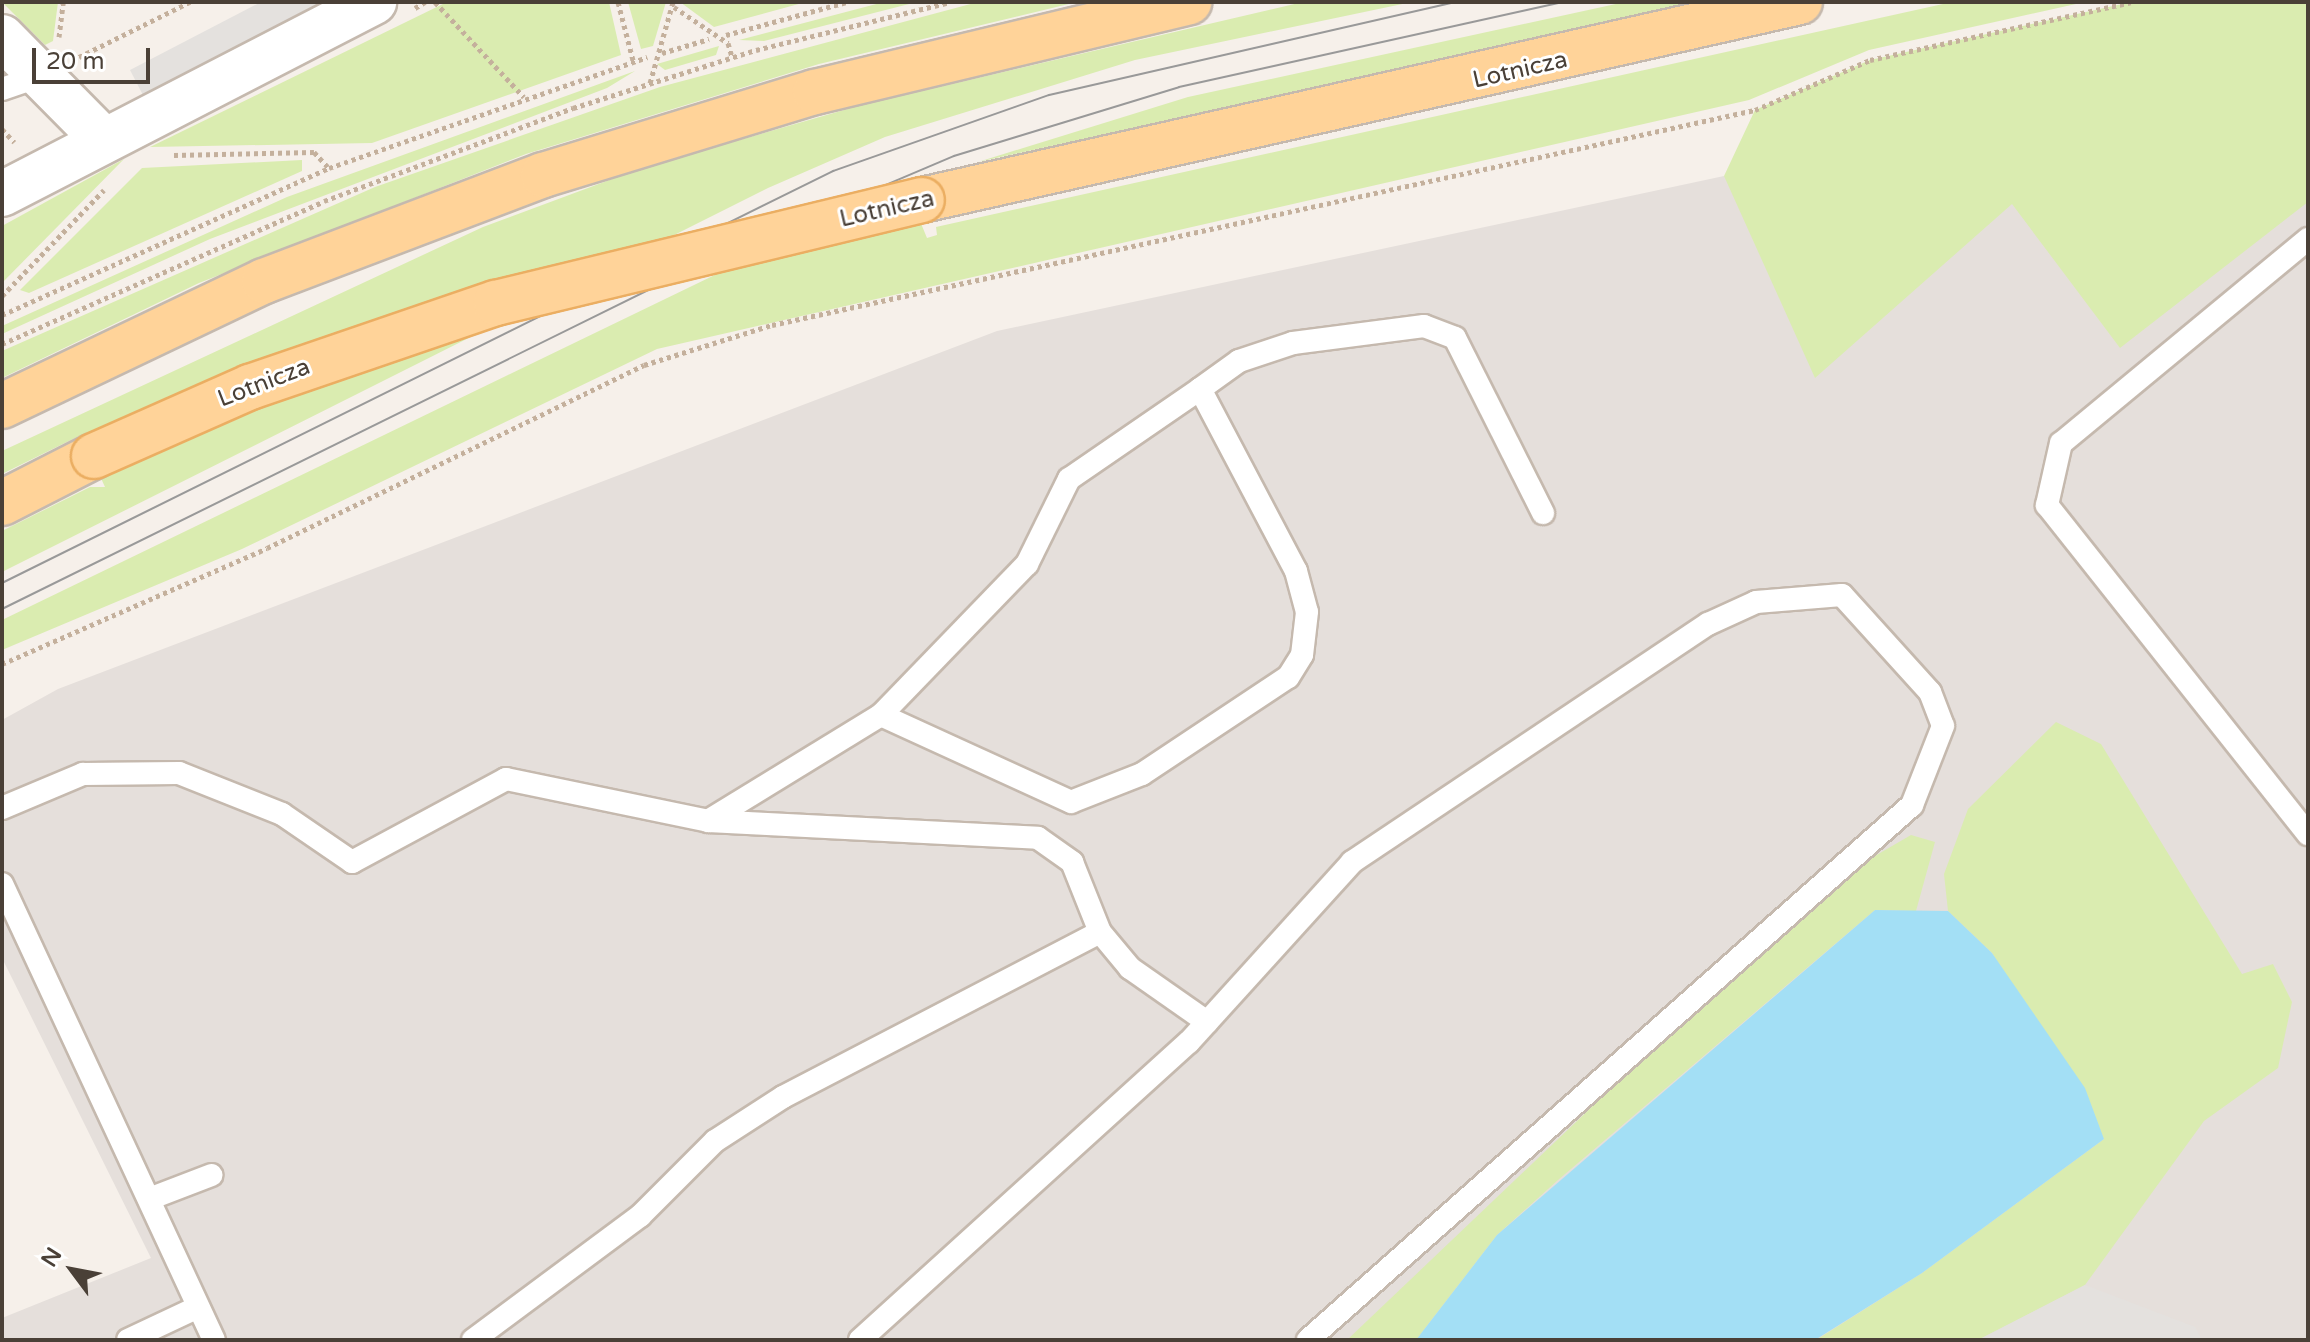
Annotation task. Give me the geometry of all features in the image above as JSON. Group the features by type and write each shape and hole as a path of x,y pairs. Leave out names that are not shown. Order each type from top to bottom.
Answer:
{"main road":[{"path":"2,406 264,281 543,175 815,92 1189,2"},
{"name":"Lotnicza","path":"2,503 94,456 250,387 482,307 922,200 1800,2"}],"street":[{"path":"2,194 103,139 374,2"},
{"path":"2,37 21,83 103,139"}],"lane":[{"path":"2308,239 2061,443 2047,505 2308,834"},
{"path":"708,821 881,715 1027,564 1069,479 1239,361 1293,343 1424,326 1455,338 1543,513"},
{"path":"881,715 1071,802 1142,774 1288,677 1302,655 1307,612 1296,571 1200,389"},
{"path":"860,1340 1207,1022 1352,862 1708,624 1756,602 1842,595 1930,692 1943,726 1912,805 1308,1340"},
{"path":"2,808 83,774 179,773 282,814 352,862 506,779 708,821 1038,838 1072,862 1100,932 1130,968 1207,1022"},
{"path":"2,884 214,1340"},
{"path":"473,1340 640,1216 715,1141 783,1097 1100,932"},
{"path":"149,1199 212,1175"},
{"path":"128,1340 198,1307"}],"path":[{"path":"21,83 190,2"},
{"path":"435,2 524,97"},
{"path":"618,2 633,60"},
{"path":"726,35 847,2"},
{"path":"2,664 267,548 644,365 758,329 1755,110 1870,60 2131,2"},
{"path":"650,83 673,5 728,43 732,57"},
{"path":"662,53 709,39"},
{"path":"2,307 2,315 329,168 524,97 647,57"},
{"path":"160,155 314,152 329,168"},
{"path":"2,296 113,181"}],"shaded area":[{"path":"261,2 336,2 146,101 130,70"},
{"path":"2308,52 2308,1340 2,1340 2,1318 151,1258 2,958 2,720 58,689 997,331 1724,176 2126,101"},
{"path":"2085,1285 2195,1327 2202,1340 1978,1340"}],"green space":[{"path":"2,2 58,2 53,41 45,45"},
{"path":"447,2 609,2 621,55 372,143 150,147"},
{"path":"628,2 666,2 653,46 641,49"},
{"path":"680,2 806,2 714,27"},
{"path":"884,2 917,2 764,41 739,40"},
{"path":"978,2 1077,2 819,64 526,154 199,283 2,378 2,351 375,187 660,87"},
{"path":"1303,2 1412,2 1135,60 885,137 768,188 2,572 2,531 90,487 105,487 81,435 2,474 2,451 483,227 639,169 858,106"},
{"path":"1625,2 1706,2 978,162 1188,97"},
{"path":"1952,2 2085,2 1869,50 1749,100 657,349 242,549 2,650 2,620 754,256 908,192 927,238 937,235 936,227"},
{"path":"2131,2 2308,2 2308,202 2120,348 2012,204 1815,378 1724,176 1755,110 1870,60"},
{"path":"719,46 716,55 665,70 657,64"},
{"path":"635,71 607,88 210,239 2,334 2,326 287,197"},
{"path":"124,159 2,283 2,226"},
{"path":"302,160 302,171 29,293 20,290 142,168"},
{"path":"2056,722 2101,744 2242,974 2273,964 2292,1002 2278,1068 2204,1121 2085,1285 1978,1340 1816,1340 1922,1273 2104,1139 1992,953 1948,911 1944,874 1968,809"},
{"path":"1911,835 1935,842 1916,911 1875,910 1558,1180 1497,1235 1416,1340 1347,1340 1825,885"}],"water":[{"path":"1875,910 1948,911 1992,953 2085,1088 2104,1139 1922,1273 1815,1340 1416,1340 1497,1235"}],"tram line":[{"path":"2,583 833,171 1049,95 1454,2"},
{"path":"2,609 709,260 954,156 1179,87 1562,2"}]}
